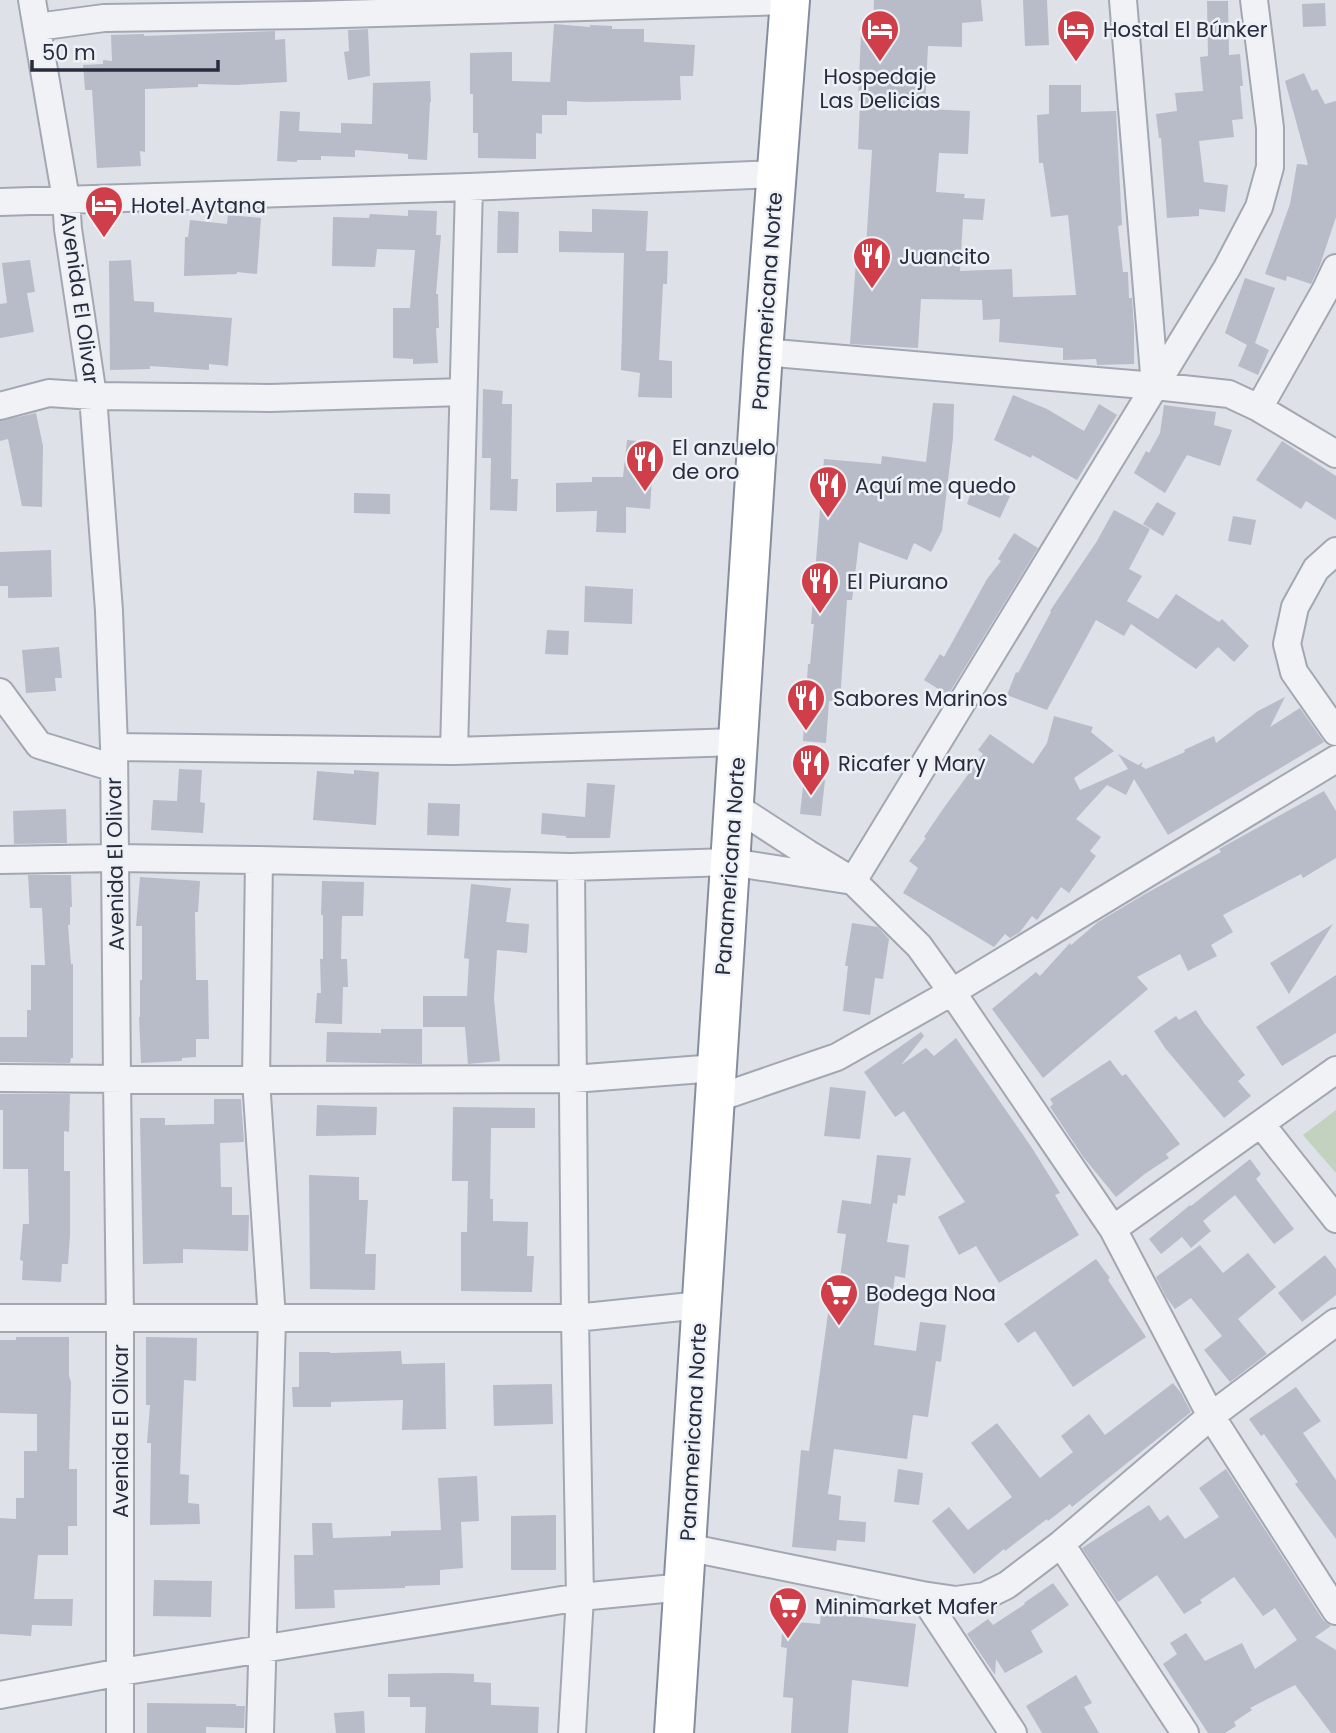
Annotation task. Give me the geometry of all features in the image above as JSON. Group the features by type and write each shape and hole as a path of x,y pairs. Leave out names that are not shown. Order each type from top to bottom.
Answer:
{"highway":[{"name":"Panamericana Norte","path":"674,1733 763,352 790,1"}],"street":[{"name":"Avenida El Olivar","path":"32,0 65,199 93,396 109,611 114,757 120,1319 120,1733"},
{"path":"1124,0 1155,386"},
{"path":"853,881 1234,256 1259,206 1270,167 1270,128 1254,0"},
{"path":"37,27 207,8 790,1"},
{"path":"0,202 775,174"},
{"path":"454,751 468,187"},
{"path":"1259,408 1336,268"},
{"path":"763,352 1229,394 1259,408 1336,454"},
{"path":"0,406 49,393 270,398 463,392"},
{"path":"1336,551 1316,569 1295,607 1287,644 1294,672 1336,732"},
{"path":"0,692 38,745 114,757 454,751 738,742"},
{"path":"0,1078 573,1079 716,1084 836,1057 953,992 1336,759"},
{"path":"733,805 853,881 919,946 1113,1228 1211,1416 1336,1611"},
{"path":"0,860 115,858 571,867 730,862 853,881"},
{"path":"259,860 256,1080 272,1319 260,1733"},
{"path":"571,867 580,1597 572,1733"},
{"path":"1113,1228 1336,1070"},
{"path":"1261,1124 1336,1219"},
{"path":"0,1318 575,1318 701,1305"},
{"path":"686,1547 922,1595 956,1600 985,1596 1007,1585 1061,1544 1211,1416 1336,1322"},
{"path":"1061,1544 1185,1733"},
{"path":"0,1695 262,1648 580,1597 684,1587"},
{"path":"922,1595 1013,1733"}],"green space":[{"path":"1336,1110 1336,1173 1303,1135"}],"building":[{"path":"874,0 981,0 983,21 962,23 962,47 928,46 925,109 970,111 968,154 939,153 936,192 965,194 964,198 985,199 983,220 963,219 960,271 1012,269 1013,297 1076,295 1068,215 1051,217 1043,163 1039,163 1037,115 1049,114 1049,85 1081,85 1081,112 1116,111 1122,225 1118,226 1123,272 1128,272 1129,298 1132,298 1134,364 1097,365 1096,359 1063,360 1063,348 999,342 1000,319 983,320 982,300 921,299 918,348 850,344 856,261 865,262 872,150 858,149 861,33 873,33"},
{"path":"1023,0 1047,0 1049,45 1025,46"},
{"path":"1207,1 1228,1 1229,55 1240,54 1243,119 1232,120 1234,137 1199,141 1204,182 1228,185 1225,212 1199,209 1199,216 1167,218 1161,138 1156,114 1177,111 1175,93 1203,91 1200,57 1208,56"},
{"path":"1325,3 1326,26 1303,27 1302,4"},
{"path":"554,24 644,29 644,42 695,45 693,76 680,76 681,100 567,101 567,115 542,115 542,134 536,133 536,159 478,158 478,133 473,133 473,94 470,94 470,53 512,52 512,81 550,82"},
{"path":"368,29 370,76 348,80 344,52 349,51 348,30"},
{"path":"275,31 275,40 285,39 287,82 198,84 198,87 145,89 145,152 140,151 141,166 97,168 92,90 85,90 83,65 103,64 103,60 112,61 111,35"},
{"path":"1304,73 1312,91 1317,89 1325,104 1336,101 1336,217 1311,284 1287,276 1286,281 1265,274 1290,204 1297,164 1308,165 1285,81"},
{"path":"430,81 427,160 408,159 408,154 355,150 355,157 321,156 321,160 277,161 280,111 300,112 299,131 341,133 341,123 372,124 373,83"},
{"path":"592,209 648,211 646,251 668,251 667,284 663,284 659,360 672,361 672,398 638,397 640,373 621,370 624,253 559,252 559,231 592,232"},
{"path":"408,210 437,211 436,235 441,235 436,294 438,363 413,364 413,359 393,358 393,308 410,308 415,250 377,249 375,267 332,266 333,217 369,218 370,214 408,216"},
{"path":"498,211 519,212 518,253 497,253"},
{"path":"228,215 261,218 257,274 237,272 184,276 185,237 188,237 190,220 227,224"},
{"path":"30,260 35,292 27,293 34,332 0,338 0,304 7,303 2,263"},
{"path":"131,260 134,301 154,302 154,312 232,318 228,366 209,364 209,370 150,366 150,369 110,370 109,261"},
{"path":"1245,278 1275,288 1255,343 1269,350 1258,375 1238,366 1247,345 1225,333"},
{"path":"483,389 503,391 502,404 512,404 511,479 518,479 517,511 490,510 491,458 482,458"},
{"path":"1013,395 1047,409 1084,431 1099,404 1117,415 1077,480 1032,455 1031,458 994,440"},
{"path":"933,403 954,404 953,438 942,531 931,552 914,543 907,560 859,542 852,600 847,600 840,701 829,701 826,743 803,741 808,664 814,624 811,624 824,459 881,464 882,456 926,462"},
{"path":"1164,405 1216,412 1214,425 1232,430 1220,466 1187,455 1165,493 1134,473 1160,433"},
{"path":"36,413 43,446 42,507 22,506 8,439 0,441 0,421"},
{"path":"627,440 647,442 645,478 652,478 650,509 626,507 626,533 596,532 597,511 556,512 556,483 592,482 592,477 623,477"},
{"path":"1282,441 1336,476 1336,520 1306,501 1301,509 1256,480"},
{"path":"975,480 1010,496 1000,518 967,504"},
{"path":"354,493 390,494 390,514 354,513"},
{"path":"1157,502 1176,513 1163,536 1143,524"},
{"path":"1114,510 1150,529 1129,569 1142,576 1127,601 1158,619 1176,594 1219,622 1222,619 1249,646 1234,662 1218,647 1196,669 1131,624 1124,636 1096,620 1047,710 1007,695 1016,672 1018,673 1050,611 1097,541"},
{"path":"1233,516 1256,520 1251,545 1228,541"},
{"path":"1014,533 1038,548 948,695 924,680 940,654 944,657 987,579 1001,561 998,559"},
{"path":"51,550 52,597 8,598 8,586 0,586 0,552"},
{"path":"585,586 633,589 632,624 584,622"},
{"path":"547,630 569,631 568,655 545,654"},
{"path":"59,647 62,678 55,678 56,691 26,693 22,650"},
{"path":"1285,697 1270,727 1300,708 1324,742 1168,835 1134,779 1126,795 1107,785 1076,819 1101,837 1090,851 1096,856 1069,893 1061,887 1037,920 1032,916 1020,932 1010,938 1005,934 994,947 903,893 918,868 909,861 983,754 978,750 990,734 1033,764 1047,743 1054,716 1093,727 1091,732 1114,751 1074,778 1080,790 1128,769 1118,754 1138,765 1143,762 1141,766 1146,769 1214,736 1216,743 1258,711"},
{"path":"179,769 202,770 200,802 205,803 203,833 151,830 153,800 177,801"},
{"path":"354,770 379,772 376,825 313,820 317,771 354,774"},
{"path":"804,777 825,780 821,816 800,814"},
{"path":"587,783 615,785 610,838 566,838 541,834 542,813 585,817"},
{"path":"1324,791 1336,811 1336,858 1303,878 1301,874 1223,915 1233,932 1211,945 1217,956 1188,971 1180,954 1137,977 1148,989 1043,1078 992,1009 1036,972 1040,976 1070,943 1071,945 1098,922 1221,852 1219,849"},
{"path":"428,803 460,804 459,836 427,835"},
{"path":"66,809 67,843 14,844 13,811"},
{"path":"28,875 71,875 72,907 68,925 73,964 73,1058 70,1063 0,1062 0,1037 27,1037 27,1010 31,1010 31,965 45,965 42,908 30,908"},
{"path":"140,877 200,881 198,912 195,912 196,980 208,980 209,1039 196,1039 196,1057 182,1058 182,1061 141,1063 139,1017 142,926 136,926"},
{"path":"322,881 364,882 363,916 342,916 341,959 347,959 348,987 343,987 342,1024 315,1023 317,993 321,993 320,959 323,959"},
{"path":"471,884 511,888 506,922 529,924 527,953 497,950 494,999 500,1061 468,1064 465,1027 423,1027 423,996 467,996 469,959 464,958"},
{"path":"852,923 878,927 889,939 883,979 875,978 870,1015 843,1011 848,966 845,966"},
{"path":"1333,924 1289,994 1270,963"},
{"path":"1336,975 1336,1033 1282,1066 1256,1027"},
{"path":"1196,1010 1245,1075 1238,1081 1251,1096 1224,1118 1154,1031 1176,1016 1179,1020"},
{"path":"381,1029 422,1029 422,1064 326,1062 327,1032 381,1033"},
{"path":"921,1032 924,1036 901,1065 926,1048 934,1056 956,1038 1032,1148 1060,1193 1055,1195 1079,1235 999,1283 976,1246 959,1255 938,1217 965,1202 904,1111 895,1117 864,1072"},
{"path":"1110,1060 1122,1076 1126,1074 1180,1144 1166,1154 1169,1158 1116,1197 1084,1158 1050,1107 1053,1104 1050,1099"},
{"path":"830,1087 866,1091 860,1139 824,1136"},
{"path":"0,1094 70,1094 69,1132 64,1131 64,1171 70,1171 70,1235 68,1264 62,1264 61,1282 22,1280 23,1261 20,1260 23,1224 29,1224 28,1169 3,1169 3,1110 0,1110"},
{"path":"214,1099 241,1099 244,1142 220,1143 221,1187 232,1187 232,1215 249,1215 248,1251 183,1249 183,1263 143,1264 140,1118 165,1118 165,1125 214,1124"},
{"path":"317,1105 377,1107 376,1135 316,1136"},
{"path":"453,1107 535,1108 535,1128 491,1128 490,1199 493,1199 493,1221 528,1222 527,1256 534,1256 532,1292 461,1291 461,1232 467,1232 468,1181 452,1181"},
{"path":"877,1155 911,1158 905,1196 898,1195 897,1204 893,1203 887,1242 909,1245 905,1278 895,1276 892,1298 880,1296 874,1345 916,1351 920,1322 946,1325 941,1362 936,1361 928,1417 913,1415 907,1459 834,1449 828,1494 841,1496 839,1520 866,1522 865,1542 837,1540 836,1551 792,1547 801,1450 809,1451 829,1306 836,1307 846,1234 837,1233 842,1200 871,1204"},
{"path":"1250,1159 1261,1174 1256,1179 1294,1229 1274,1244 1235,1195 1203,1221 1211,1231 1191,1248 1182,1237 1161,1254 1149,1239"},
{"path":"309,1175 359,1177 359,1200 368,1200 365,1254 376,1254 375,1290 310,1289"},
{"path":"1200,1245 1223,1273 1248,1253 1276,1287 1238,1319 1267,1354 1230,1382 1204,1350 1222,1336 1191,1298 1175,1309 1156,1277"},
{"path":"1325,1255 1336,1269 1336,1295 1302,1322 1278,1293"},
{"path":"1096,1259 1146,1337 1073,1387 1035,1331 1018,1343 1004,1324"},
{"path":"16,1337 69,1337 69,1469 77,1469 77,1526 68,1526 68,1555 38,1555 34,1599 73,1599 72,1626 32,1625 31,1636 0,1634 0,1518 16,1519 16,1498 24,1498 24,1451 37,1451 37,1414 0,1413 0,1340 16,1340"},
{"path":"146,1337 197,1338 196,1381 184,1380 180,1474 189,1475 188,1503 199,1504 200,1524 150,1525 151,1443 147,1443 150,1405 146,1405"},
{"path":"401,1351 402,1364 445,1363 446,1429 402,1430 403,1400 331,1402 331,1407 293,1407 292,1387 299,1387 299,1352"},
{"path":"1173,1383 1191,1412 1072,1507 1070,1504 1048,1521 1047,1519 974,1574 932,1521 949,1507 968,1530 1012,1497 971,1443 997,1423 1040,1478 1073,1452 1061,1436 1089,1414 1105,1435"},
{"path":"552,1384 553,1424 494,1426 493,1385"},
{"path":"1296,1387 1321,1421 1303,1433 1336,1480 1336,1539 1295,1484 1298,1482 1264,1434 1261,1436 1249,1419"},
{"path":"898,1469 923,1473 919,1505 894,1502"},
{"path":"1226,1469 1323,1620 1331,1626 1315,1637 1336,1650 1336,1733 1331,1733 1295,1685 1250,1708 1252,1710 1234,1722 1236,1726 1225,1733 1208,1733 1163,1664 1177,1654 1170,1643 1186,1633 1205,1661 1242,1643 1255,1669 1297,1640 1275,1608 1263,1616 1234,1577 1184,1614 1157,1575 1118,1602 1082,1548 1149,1505 1160,1521 1168,1515 1185,1539 1219,1517 1199,1488"},
{"path":"477,1476 479,1521 461,1522 463,1568 440,1570 440,1585 334,1590 335,1608 295,1609 294,1555 313,1555 312,1523 332,1523 333,1538 391,1536 391,1531 441,1530 438,1478"},
{"path":"556,1515 556,1570 511,1570 511,1516"},
{"path":"154,1580 212,1581 211,1617 153,1616"},
{"path":"1053,1583 1069,1605 1031,1631 1043,1652 1005,1673 996,1659 995,1675 967,1634 988,1619 993,1625"},
{"path":"821,1612 916,1624 908,1687 852,1680 848,1733 791,1733 793,1698 783,1697 787,1648 781,1647 783,1621 820,1624"},
{"path":"388,1674 474,1674 474,1682 491,1683 491,1705 539,1707 538,1733 425,1733 426,1707 410,1707 410,1697 388,1697"},
{"path":"1076,1675 1092,1703 1084,1707 1099,1733 1042,1733 1026,1706"},
{"path":"147,1703 245,1706 244,1728 206,1727 206,1733 147,1733"},
{"path":"364,1711 365,1733 336,1733 334,1713"}],"place":[{"name":"Hospedaje Las Delicias","path":"880,63"},
{"name":"Hostal El Búnker","path":"1076,63"},
{"name":"Hotel Aytana","path":"104,239"},
{"name":"Juancito","path":"872,290"},
{"name":"El anzuelo de oro","path":"645,493"},
{"name":"Aquí me quedo","path":"828,519"},
{"name":"El Piurano","path":"820,615"},
{"name":"Sabores Marinos","path":"806,732"},
{"name":"Ricafer y Mary","path":"811,797"},
{"name":"Bodega Noa","path":"839,1327"},
{"name":"Minimarket Mafer","path":"788,1640"}]}
